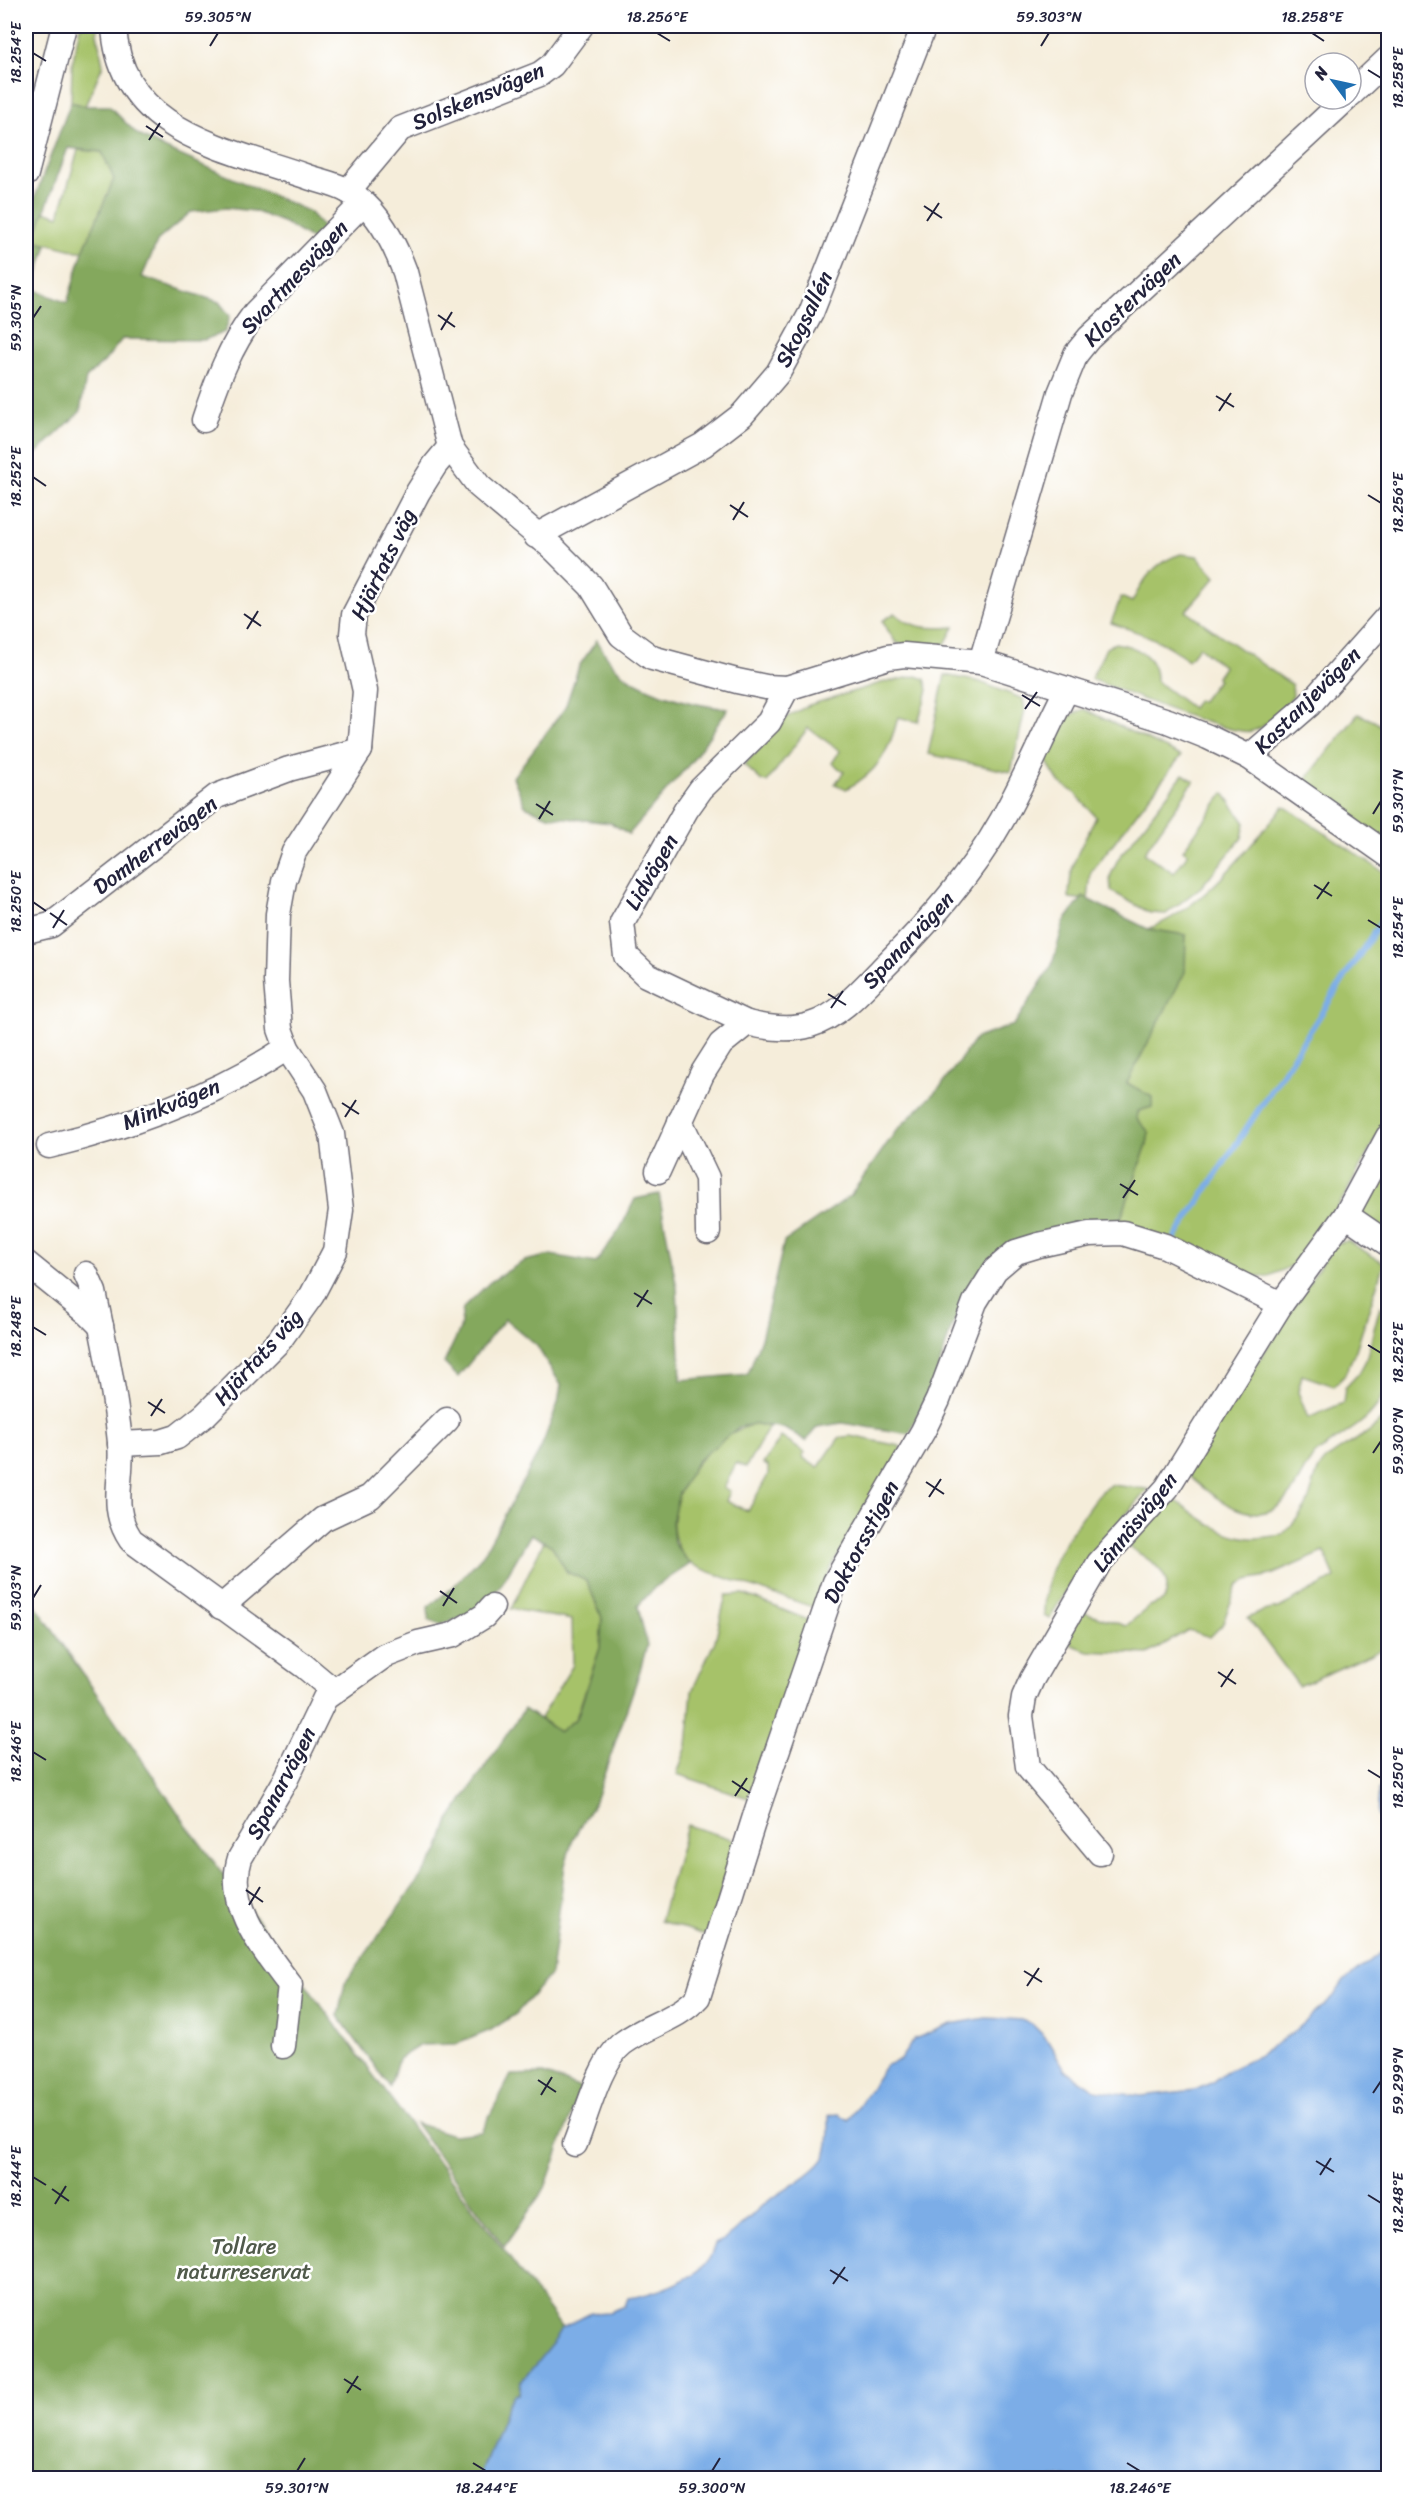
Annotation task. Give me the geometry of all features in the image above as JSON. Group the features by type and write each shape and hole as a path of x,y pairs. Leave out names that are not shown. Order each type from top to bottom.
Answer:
{"street":[{"path":"26,174 36,103 64,26"},
{"path":"114,26 118,58 129,84 150,110 190,136 355,198 384,228 399,256 450,447 479,486 554,549 591,586 621,635 652,658 737,681 766,687 787,688 888,657 904,655 981,662 1168,721 1249,757 1389,855"},
{"name":"Solskensvägen","path":"355,198 400,129 540,74 552,65 581,26"},
{"name":"Skogsallén","path":"536,536 703,445 742,415 778,373 812,313 924,26"},
{"path":"1363,83 1389,59"},
{"name":"Klostervägen","path":"981,662 1045,440 1076,354 1089,338 1333,111"},
{"name":"Svartmesvägen","path":"204,420 226,359 240,333 355,198"},
{"name":"Hjärtats väg","path":"120,1444 161,1442 177,1437 205,1415 279,1341 312,1295 335,1251 341,1210 332,1134 315,1091 287,1048 280,1029 276,981 278,914 284,881 294,852 360,750 365,691 352,634 354,615 418,492 450,447"},
{"name":"Kastanjevägen","path":"1249,757 1309,705 1389,616"},
{"name":"Lidvägen","path":"747,1023 658,982 640,971 626,956 622,923 686,810 701,789 769,722 787,688"},
{"name":"Spanarvägen","path":"747,1023 765,1027 791,1028 823,1020 864,988 921,930 953,893 1001,822 1067,689"},
{"name":"Domherrevägen","path":"26,932 51,925 217,796 289,769 360,750"},
{"path":"658,1171 702,1074 721,1044 747,1023"},
{"name":"Minkvägen","path":"49,1146 92,1135 213,1089 255,1069 287,1048"},
{"path":"680,1121 707,1178 708,1232"},
{"name":"Lännäsvägen","path":"1100,1853 1028,1767 1021,1716 1024,1697 1032,1678 1099,1563 1167,1488 1281,1304 1346,1215 1389,1137"},
{"path":"1346,1215 1389,1244"},
{"name":"Doktorsstigen","path":"575,2144 614,2052 629,2039 688,2007 698,1997 760,1799 835,1582 923,1431 938,1400 975,1302 995,1270 1016,1252 1039,1245 1089,1234 1123,1233 1165,1246 1281,1304"},
{"path":"26,1263 89,1314 100,1326"},
{"path":"86,1274 94,1292 120,1444 117,1502 118,1517 124,1530 131,1540 304,1666 334,1691"},
{"path":"222,1607 324,1519 370,1497 447,1420"},
{"name":"Spanarvägen","path":"283,2046 290,1985 255,1937 238,1897 237,1870 325,1698 384,1656 453,1635 484,1616 492,1607"}],"green space":[{"path":"80,26 99,26 97,33 103,65 85,106 71,102 72,65"},
{"path":"71,102 85,106 109,106 137,134 308,211 323,227 315,242 285,223 254,211 226,208 191,212 158,240 142,277 219,302 230,316 225,332 204,340 122,339 104,362 86,378 80,412 26,463 26,221","holes":["68,148 102,152 114,179 83,251 67,303 33,289 47,245 34,240"]},
{"path":"78,150 102,152 114,179 83,251 34,240 44,211 59,216"},
{"path":"1181,554 1197,556 1216,577 1186,611 1292,685 1293,696 1264,726 1258,729 1240,731 1222,727 1091,679 1106,648 1115,643 1144,654 1153,665 1156,681 1192,708 1198,700 1201,702 1218,680 1216,678 1224,667 1199,647 1188,660 1161,642 1111,623 1121,597 1132,602 1157,566"},
{"path":"895,613 908,622 922,627 954,627 945,644 918,646 896,643 882,621"},
{"path":"597,640 615,667 641,685 677,699 728,709 692,761 629,834 611,823 548,816 525,806 513,777 565,708 579,666"},
{"path":"945,675 980,682 1023,699 1025,710 1011,772 928,754"},
{"path":"917,676 925,679 928,690 918,722 898,717 891,740 881,759 867,776 846,789 835,784 844,772 832,763 840,751 808,728 767,782 762,781 744,765 787,717 809,705 881,683"},
{"path":"1084,709 1181,756 1091,872 1088,900 1069,898 1071,874 1077,855 1096,817 1075,793 1059,782 1045,759 1066,717"},
{"path":"1358,714 1388,731 1388,845 1300,787"},
{"path":"1183,774 1194,781 1144,853 1174,873 1188,854 1183,850 1224,793 1245,823 1242,838 1201,887 1166,914 1150,913 1111,891 1110,877 1118,859"},
{"path":"1284,806 1388,875 1388,1116 1345,1195 1301,1262 1269,1276 1238,1277 1120,1221 1147,1144 1149,1132 1136,1119 1139,1111 1152,1107 1151,1097 1127,1083 1186,936 1148,929 1189,907 1206,892 1239,859"},
{"path":"1083,897 1148,929 1186,935 1185,972 1127,1083 1152,1097 1152,1107 1138,1111 1137,1119 1149,1132 1147,1144 1120,1221 1001,1252 973,1281 952,1326 937,1373 909,1434 842,1423 817,1427 806,1441 785,1428 756,1424 739,1427 697,1461 679,1493 672,1521 674,1543 690,1564 654,1588 638,1606 647,1645 595,1801 573,1839 565,1865 551,1974 516,2014 491,2030 457,2044 420,2045 398,2059 390,2087 338,2016 345,1983 439,1851 449,1820 524,1709 559,1732 577,1718 600,1648 602,1618 587,1581 567,1572 552,1546 531,1534 500,1587 471,1615 440,1625 429,1620 428,1607 454,1586 483,1555 541,1448 558,1403 561,1385 537,1346 505,1319 458,1377 444,1363 460,1329 463,1308 490,1282 524,1261 551,1255 596,1263 620,1229 635,1199 659,1194 677,1288 681,1380 748,1374 762,1335 784,1242 850,1196 896,1131 941,1086 976,1038 1014,1025 1052,965 1064,922"},
{"path":"1388,1148 1388,1236 1364,1221 1359,1209"},
{"path":"1348,1241 1384,1263 1356,1350 1344,1376 1334,1386 1302,1375 1298,1392 1308,1418 1343,1403 1345,1388 1359,1373 1366,1360 1380,1306 1388,1316 1389,1361 1388,1375 1380,1401 1359,1424 1314,1456 1290,1495 1278,1507 1265,1512 1251,1513 1238,1509 1211,1494 1188,1475 1190,1467 1334,1244"},
{"path":"1388,1411 1388,1647 1299,1686 1248,1618 1263,1611 1279,1608 1335,1578 1324,1552 1271,1575 1247,1580 1237,1586 1222,1625 1210,1637 1188,1630 1148,1654 1088,1651 1072,1645 1065,1634 1081,1611 1126,1626 1150,1606 1164,1600 1167,1590 1162,1573 1149,1560 1124,1544 1171,1497 1208,1523 1228,1533 1254,1538 1282,1535 1306,1506 1322,1464 1375,1427"},
{"path":"756,1424 769,1427 746,1467 736,1463 724,1488 730,1491 726,1501 748,1511 768,1475 768,1466 763,1464 781,1437 805,1453 802,1457 818,1468 839,1438 850,1436 900,1446 901,1453 833,1564 813,1607 696,1566 689,1562 677,1543 673,1522 677,1500 686,1479 700,1459 718,1443 737,1431"},
{"path":"1111,1485 1148,1489 1083,1567 1050,1619 1044,1616 1045,1597 1048,1579 1054,1564 1070,1535 1101,1491"},
{"path":"544,1541 552,1546 567,1572 587,1581 602,1618 600,1648 576,1718 559,1732 540,1718 573,1665 572,1620 511,1609"},
{"name":"Tollare naturreservat","path":"26,1591 188,1827 562,2328 557,2339 521,2382 519,2394 508,2404 479,2478 26,2478"},
{"path":"744,1594 810,1621 751,1799 677,1774 687,1746 692,1691 715,1641 726,1595"},
{"path":"687,1825 735,1840 709,1936 660,1921"},
{"path":"543,2074 581,2088 545,2188 504,2247 415,2123 453,2135 481,2132 511,2075"}],"water":[{"path":"1388,1763 1388,1824 1377,1816 1379,1791"},
{"path":"1388,1947 1388,2478 479,2478 508,2404 514,2395 519,2394 521,2382 556,2339 562,2328 591,2313 610,2312 625,2306 628,2298 671,2286 701,2269 710,2258 715,2244 730,2236 764,2204 815,2169 825,2156 828,2146 829,2115 839,2114 849,2120 886,2065 900,2060 914,2039 951,2024 986,2018 1024,2020 1032,2024 1046,2038 1066,2071 1095,2090 1141,2096 1195,2090 1256,2057 1293,2033 1334,1996 1344,1981"}],"waterway":[{"path":"1175,1238 1388,911"}]}
